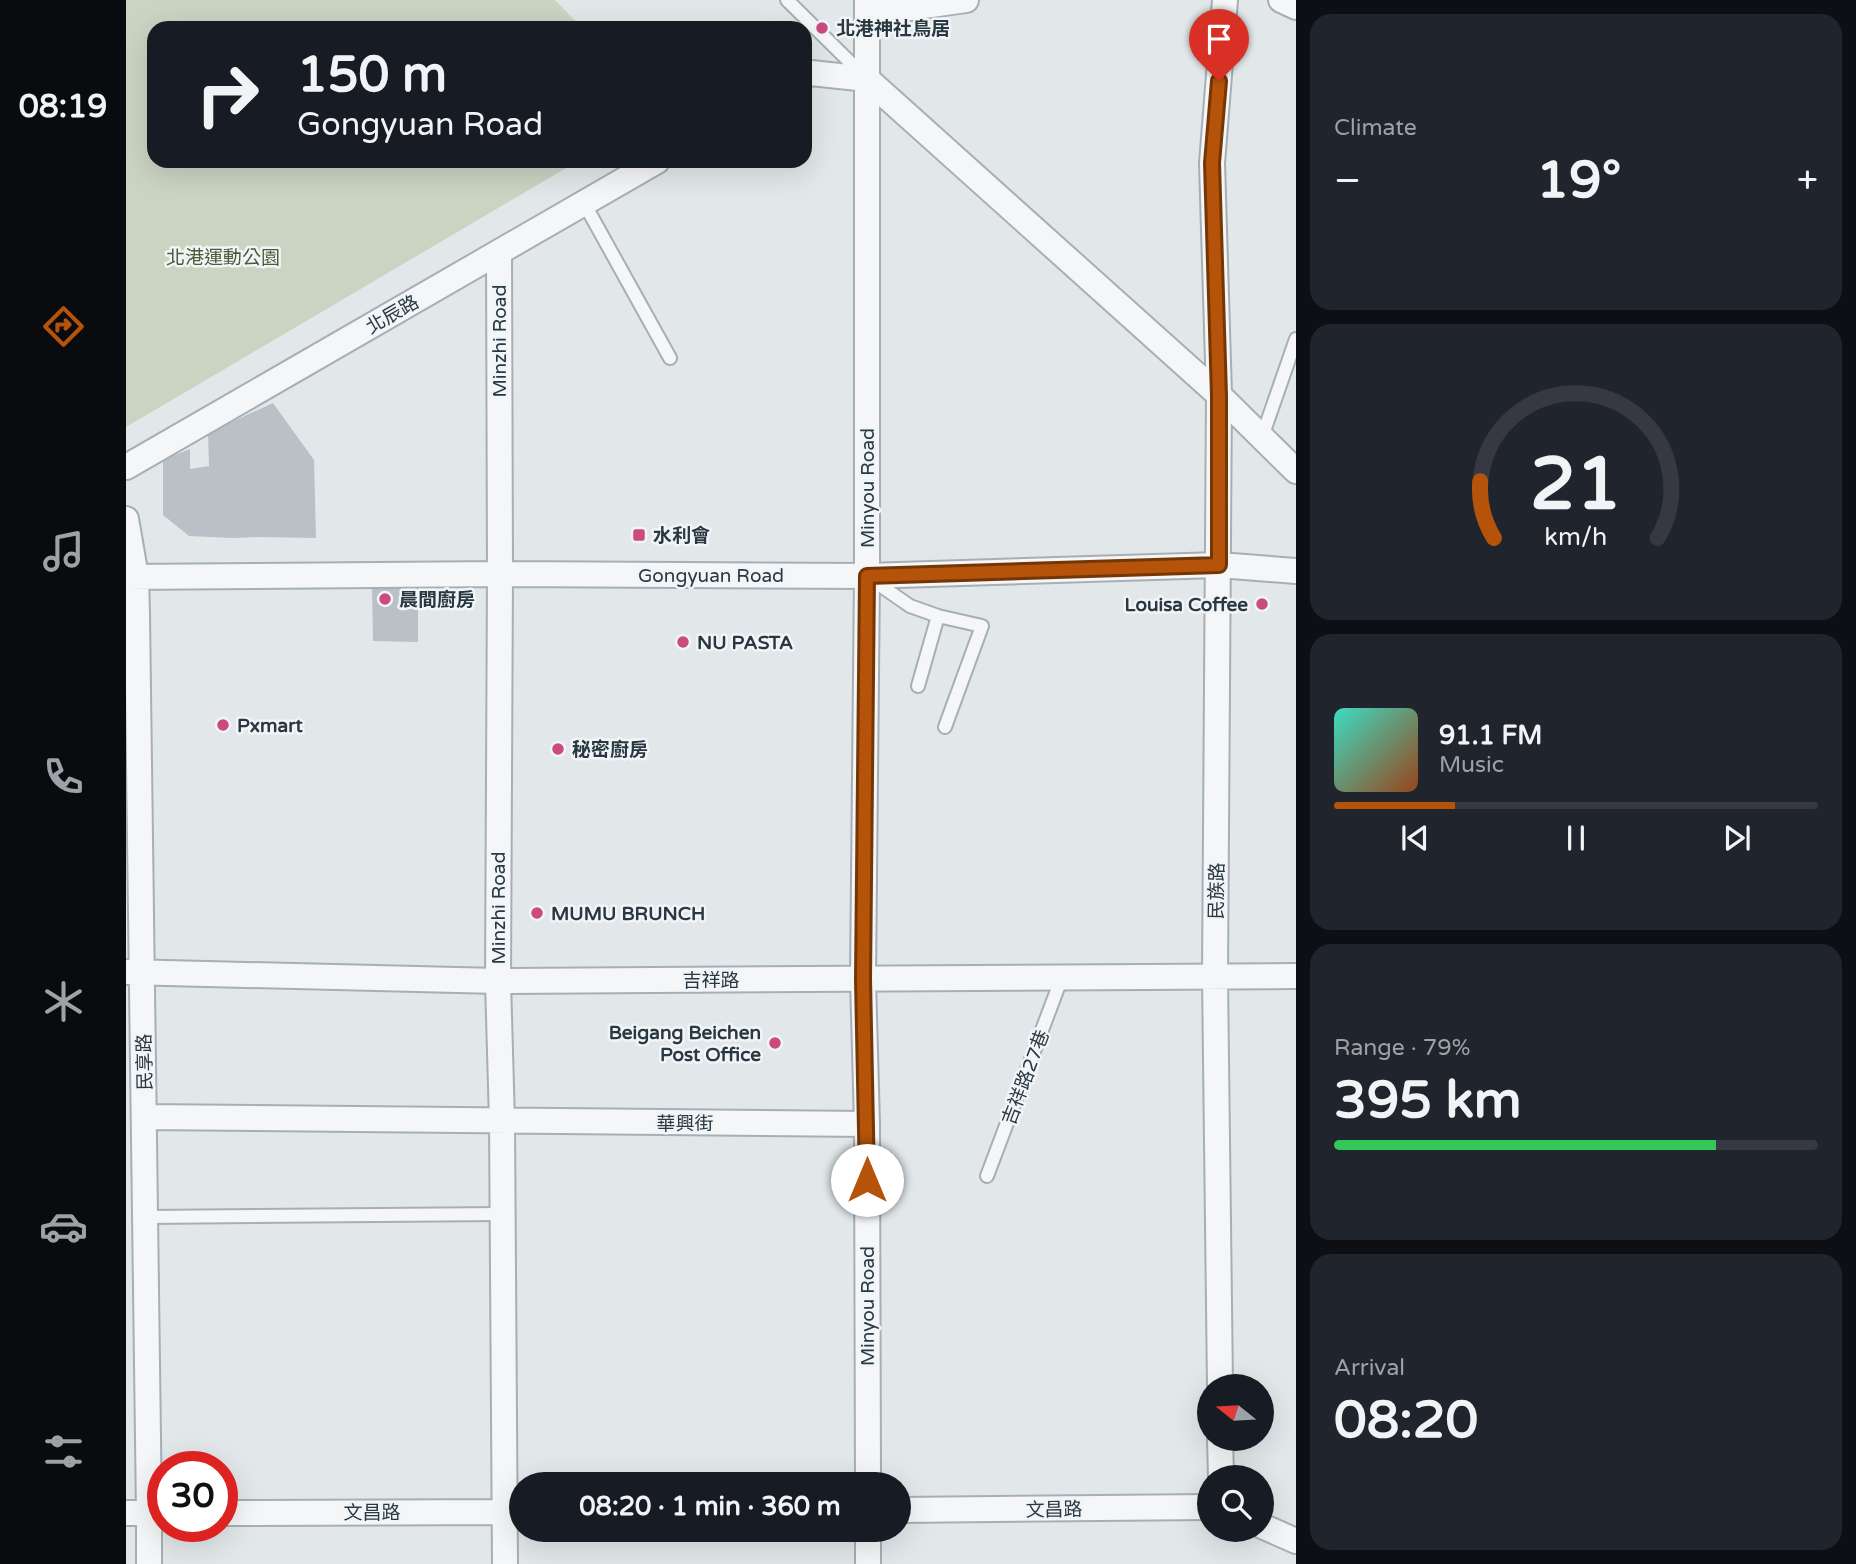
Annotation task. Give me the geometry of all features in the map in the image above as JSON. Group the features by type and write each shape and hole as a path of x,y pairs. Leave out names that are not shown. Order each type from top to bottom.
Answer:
{"street":[{"path":"867,7 966,0"},
{"name":"民族路","path":"1220,1374 1215,976 1219,396 1212,163 1225,0"},
{"path":"1282,0 1296,6"},
{"name":"Minyou Road","path":"867,7 867,576 863,979 867,1125 867,1472"},
{"path":"812,73 867,79 1219,396 1296,471"},
{"name":"北辰路","path":"126,467 645,168"},
{"name":"Minzhi Road","path":"499,252 498,981 512,1472"},
{"name":"民享路","path":"126,519 131,577 134,972 144,1117 146,1513 149,1564"},
{"name":"Gongyuan Road","path":"131,577 500,574 867,576 1219,565 1296,571"},
{"name":"吉祥路","path":"134,972 498,981 1296,976"},
{"name":"華興街","path":"144,1117 867,1125"},
{"name":"文昌路","path":"911,1510 1197,1507"},
{"name":"文昌路","path":"238,1513 509,1512"},
{"path":"1274,1531 1296,1541"},
{"name":"Minzhi Road","path":"505,1564 509,1538"},
{"path":"867,1542 868,1564"}],"lane":[{"path":"787,0 808,21"},
{"path":"812,25 867,79"},
{"path":"584,203 670,358"},
{"path":"1261,438 1296,339"},
{"path":"867,576 910,606 938,616 982,626 945,727"},
{"path":"918,686 938,616"},
{"name":"吉祥路27巷","path":"987,1176 1062,977"},
{"path":"145,1217 503,1214"}],"green space":[{"name":"北港運動公園","path":"126,0 555,0 575,21 147,21 147,168 566,168 126,427"}],"building":[{"path":"273,403 314,460 316,538 189,536 163,515 163,460 190,449 190,469 209,466 208,433"},
{"path":"418,583 418,642 373,641 372,584"}],"place":[{"name":"北港神社鳥居","path":"822,28"},
{"name":"水利會","path":"639,535"},
{"name":"晨間廚房","path":"385,599"},
{"name":"Louisa Coffee","path":"1262,604"},
{"name":"NU PASTA","path":"683,642"},
{"name":"Pxmart","path":"223,725"},
{"name":"秘密廚房","path":"558,749"},
{"name":"MUMU BRUNCH","path":"537,913"},
{"name":"Beigang Beichen Post Office","path":"775,1043"}],"route":[{"path":"867,1180 863,979 867,576 1219,565 1219,396 1212,163 1219,81"}]}
